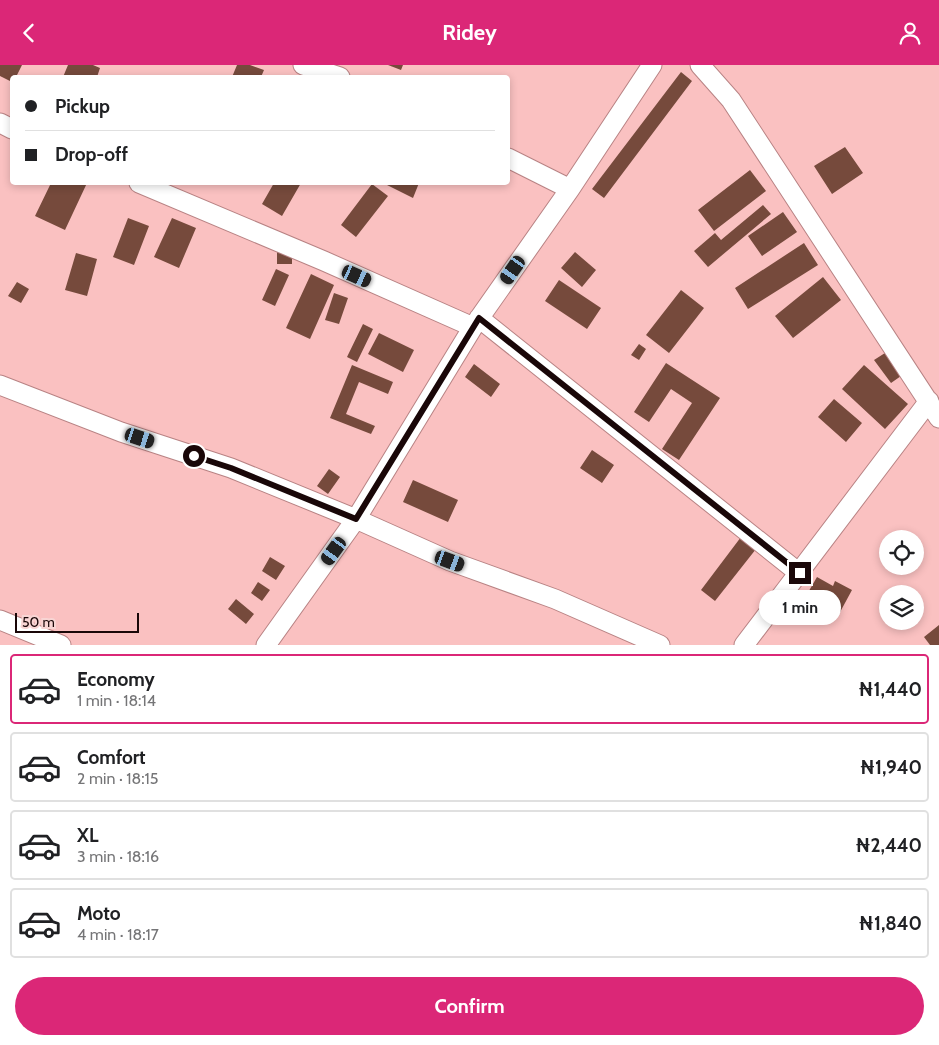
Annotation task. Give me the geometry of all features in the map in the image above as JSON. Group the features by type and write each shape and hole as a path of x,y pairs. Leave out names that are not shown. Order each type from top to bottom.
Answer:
{"street":[{"path":"303,65 334,75"},
{"path":"266,645 356,519 476,323 570,189 652,65"},
{"path":"700,65 731,100 939,418"},
{"path":"510,159 570,189"},
{"path":"144,185 476,323 800,573"},
{"path":"0,385 121,432 231,468 356,519 450,561 555,599 660,645"},
{"path":"744,645 929,401"},
{"path":"0,620 59,645"}],"building":[{"path":"0,65 22,65 17,75 10,75 10,81 0,76"},
{"path":"68,65 93,65 100,68 98,75 64,75"},
{"path":"237,65 250,65 264,70 262,75 233,75"},
{"path":"388,65 403,65 401,70"},
{"path":"681,72 692,81 604,198 592,189"},
{"path":"845,147 863,173 832,194 814,166"},
{"path":"750,170 766,191 714,231 698,210"},
{"path":"50,185 86,185 65,230 35,216"},
{"path":"273,185 300,185 282,216 262,204"},
{"path":"371,185 388,196 356,237 341,225"},
{"path":"387,185 418,185 413,198"},
{"path":"763,205 771,214 708,267 694,251 715,233 721,240"},
{"path":"783,212 797,232 762,256 748,236"},
{"path":"128,218 149,226 134,265 113,257"},
{"path":"172,218 196,228 179,268 154,257"},
{"path":"804,243 818,265 748,309 735,288"},
{"path":"277,249 292,249 292,264 277,264"},
{"path":"575,252 596,270 582,287 561,268"},
{"path":"76,253 97,259 87,296 65,290"},
{"path":"276,269 289,275 275,306 262,300"},
{"path":"311,274 334,285 310,339 286,328"},
{"path":"823,277 841,300 793,338 775,316"},
{"path":"559,280 601,308 587,329 545,301"},
{"path":"17,282 29,289 21,303 8,296"},
{"path":"681,290 704,308 669,353 646,335"},
{"path":"334,293 348,298 339,324 325,320"},
{"path":"363,324 373,329 357,362 347,357"},
{"path":"379,333 414,350 403,372 368,354"},
{"path":"639,344 646,349 639,360 631,355"},
{"path":"885,353 901,376 891,383 874,360"},
{"path":"666,363 720,398 679,460 662,449 692,403 671,389 649,422 634,412"},
{"path":"474,364 500,384 491,397 465,377"},
{"path":"352,365 393,382 388,394 359,382 346,414 375,426 371,434 330,418"},
{"path":"864,365 908,404 885,429 842,389"},
{"path":"834,399 862,423 846,442 818,417"},
{"path":"592,450 614,465 602,483 580,468"},
{"path":"329,469 340,477 328,494 317,486"},
{"path":"413,480 458,500 448,522 403,502"},
{"path":"741,537 756,549 715,601 701,590"},
{"path":"270,557 285,566 276,580 262,571"},
{"path":"817,577 833,586 835,581 852,590 839,614 806,596"},
{"path":"258,582 270,590 262,601 251,593"},
{"path":"236,599 254,614 246,624 228,609"},
{"path":"939,625 939,645 930,645 924,637"}],"route":[{"path":"194,456 231,468 356,519 479,318 800,573"}]}
